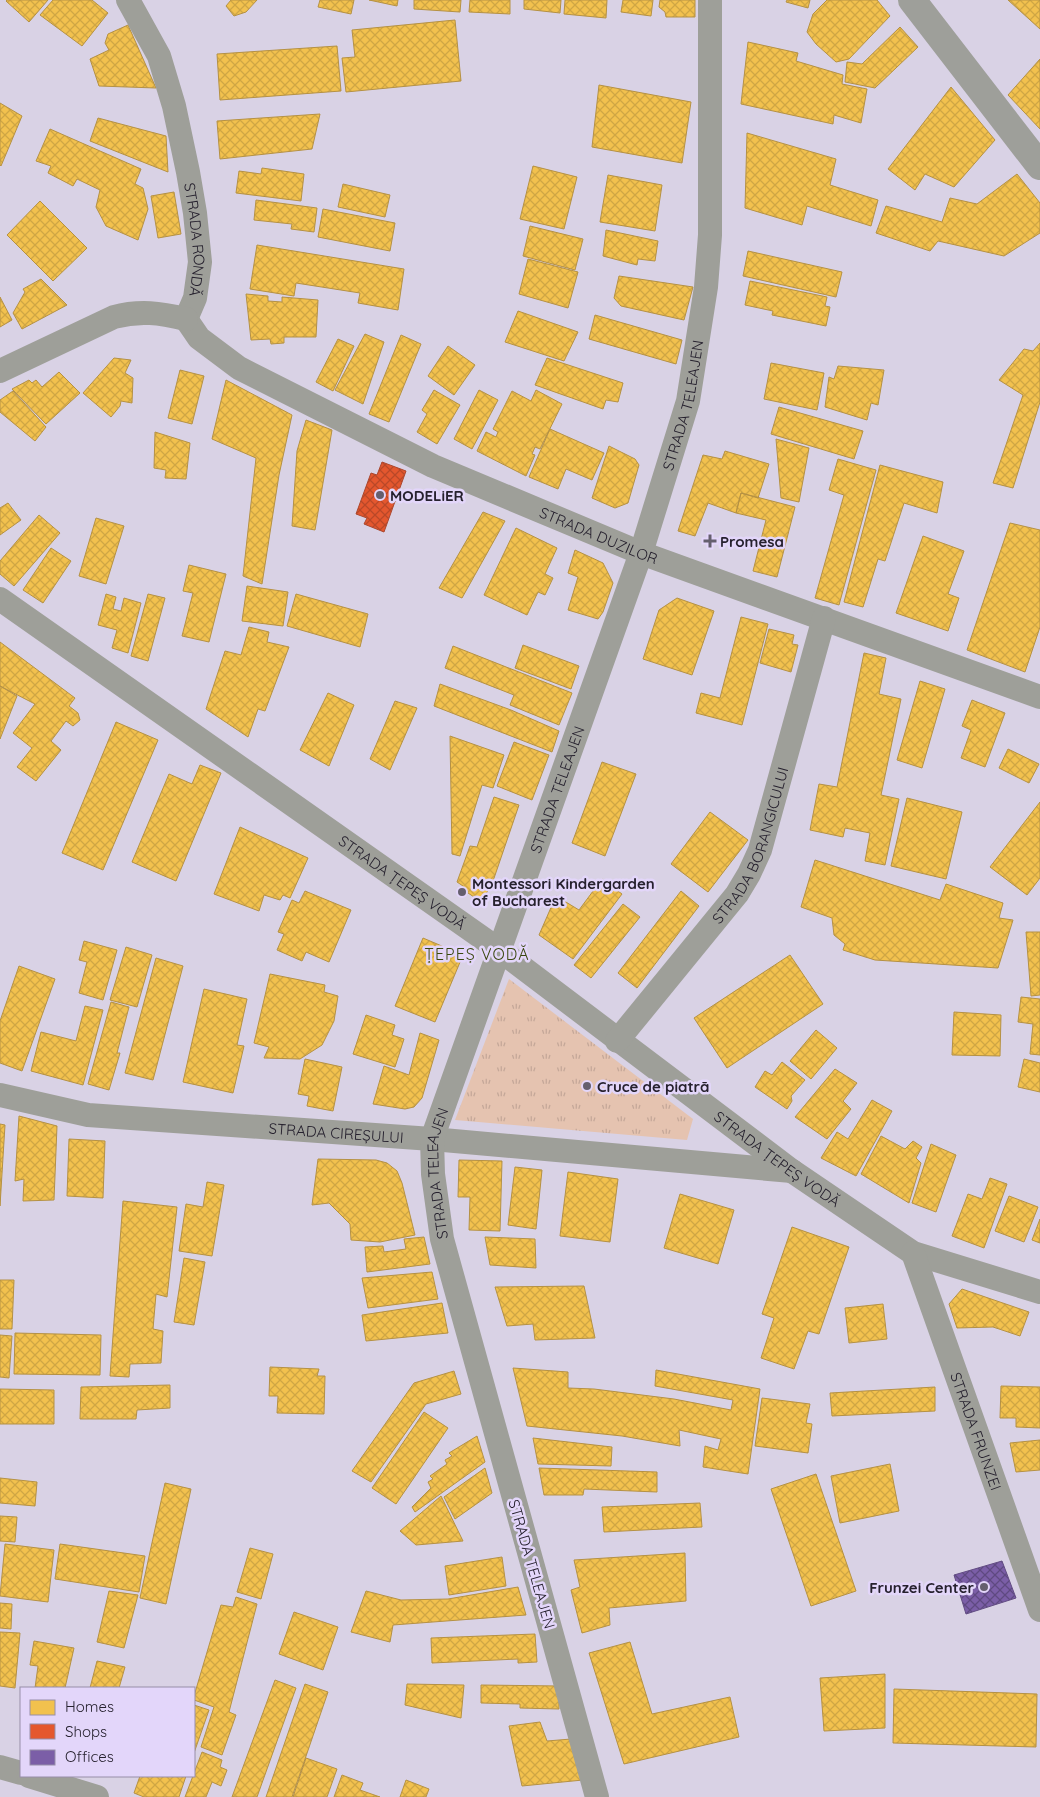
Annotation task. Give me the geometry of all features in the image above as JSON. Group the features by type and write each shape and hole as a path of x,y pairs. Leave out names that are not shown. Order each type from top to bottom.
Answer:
{"street":[{"name":"STRADA RONDĂ","path":"0,371 114,316 147,312 186,319 197,290 200,262 195,213 174,106 159,56 128,0"},
{"name":"STRADA TELEAJEN","path":"597,1797 442,1238 433,1174 432,1140 498,949 641,553 688,401 706,287 710,235 710,0"},
{"path":"912,0 1040,166"},
{"name":"STRADA DUZILOR","path":"186,319 199,338 213,350 257,377 433,466 641,553 1040,697"},
{"name":"STRADA ȚEPEȘ VODĂ","path":"0,599 498,949 792,1171 913,1253 1040,1292"},
{"name":"STRADA BORANGICULUI","path":"618,1041 730,902 749,874 760,850 824,618"},
{"name":"STRADA CIREȘULUI","path":"0,1095 88,1116 432,1140 792,1171"},
{"name":"STRADA FRUNZEI","path":"913,1253 1040,1610"},
{"path":"0,1766 20,1773"},
{"path":"32,1777 97,1797"}],"green space":[{"path":"509,979 693,1119 687,1140 455,1120"}],"building: Homes":[{"path":"7,0 48,0 29,22"},
{"path":"53,0 92,0 108,13 82,46 40,15"},
{"path":"231,0 257,0 246,12 234,16 226,6"},
{"path":"320,0 354,0 351,14 318,7"},
{"path":"369,0 398,0 397,6"},
{"path":"414,0 461,0 460,12 414,9"},
{"path":"470,0 510,0 510,14 469,12"},
{"path":"524,0 561,0 560,13 524,9"},
{"path":"565,0 607,0 606,18 564,14"},
{"path":"623,0 653,0 651,16 621,12"},
{"path":"660,0 695,0 695,17 666,17 665,12 659,7"},
{"path":"787,0 810,0 808,8 786,2"},
{"path":"827,0 877,0 890,16 849,59 836,62 816,44 807,32 813,14"},
{"path":"1008,0 1040,0 1040,29"},
{"path":"455,20 461,81 346,92 342,58 355,57 352,30"},
{"path":"128,25 156,88 99,86 90,59 109,50 105,43 108,34"},
{"path":"900,27 918,47 875,88 845,82 847,62 862,64"},
{"path":"748,42 798,53 796,61 843,75 842,84 867,89 861,123 834,115 833,124 741,104"},
{"path":"337,46 341,91 220,100 217,54"},
{"path":"1040,59 1040,129 1008,95"},
{"path":"599,85 691,102 682,163 592,147"},
{"path":"951,87 995,140 954,187 925,174 915,190 888,169"},
{"path":"0,103 22,116 1,166 0,165"},
{"path":"320,114 312,149 220,159 217,121"},
{"path":"98,118 166,136 168,172 90,141"},
{"path":"50,129 141,169 135,184 143,188 148,209 138,240 106,226 96,207 100,190 77,179 73,186 48,173 51,166 36,161"},
{"path":"747,133 836,159 830,185 878,200 871,226 807,206 802,225 745,208"},
{"path":"533,166 577,177 564,229 520,219"},
{"path":"262,168 304,174 301,201 236,193 239,171 261,174"},
{"path":"1017,174 1040,203 1040,233 1004,256 938,241 930,251 876,233 886,206 942,222 950,198 977,204"},
{"path":"608,175 662,185 655,231 600,222"},
{"path":"343,184 390,195 385,217 338,207"},
{"path":"174,192 181,234 158,238 151,196"},
{"path":"256,200 317,208 314,232 291,229 292,224 254,220"},
{"path":"40,201 87,248 53,281 7,235"},
{"path":"323,209 395,223 390,251 318,237"},
{"path":"530,226 583,239 575,270 523,256"},
{"path":"606,230 658,241 655,261 638,259 637,265 603,256"},
{"path":"257,245 404,269 398,310 358,303 360,293 296,283 294,296 250,289"},
{"path":"748,251 842,272 836,297 743,276"},
{"path":"528,259 578,272 568,308 519,294"},
{"path":"619,276 693,287 684,320 621,306 614,298"},
{"path":"41,279 67,305 22,329 13,313 25,292 23,289"},
{"path":"750,281 827,297 825,306 830,307 826,326 772,315 773,311 745,305"},
{"path":"246,294 268,296 268,301 282,302 282,297 318,300 316,337 284,337 284,343 271,344 270,339 251,340"},
{"path":"0,297 12,320 0,327"},
{"path":"518,311 578,332 564,361 505,342"},
{"path":"595,315 682,340 676,364 589,339"},
{"path":"365,334 384,342 363,404 335,390"},
{"path":"401,335 421,344 389,422 369,414"},
{"path":"338,339 354,346 333,391 316,382"},
{"path":"1040,343 1040,402 1013,488 993,483 1023,395 999,380 1024,349 1033,351"},
{"path":"448,346 475,365 454,395 428,376"},
{"path":"114,358 131,360 125,373 133,378 132,403 121,401 120,406 111,417 83,393"},
{"path":"547,358 623,383 618,402 606,400 603,409 535,385"},
{"path":"771,363 824,373 817,410 764,399"},
{"path":"838,366 884,370 878,405 871,403 867,420 825,407 829,377 834,379"},
{"path":"180,370 204,376 192,424 168,418"},
{"path":"59,372 80,393 46,424 12,389 29,380 32,383 36,380 42,387"},
{"path":"226,380 292,415 279,475 262,584 243,576 256,458 212,439"},
{"path":"434,390 460,405 437,444 417,432 427,414 422,410"},
{"path":"479,390 498,400 472,449 454,439"},
{"path":"536,390 562,404 540,449 535,447 532,454 535,455 526,476 477,451 486,432 496,437 498,432 493,429 512,391 531,401"},
{"path":"13,391 46,427 35,441 0,412 0,400"},
{"path":"779,407 863,431 854,459 771,434"},
{"path":"306,420 332,430 315,530 292,526 297,451"},
{"path":"550,429 604,453 592,480 566,469 558,489 529,477"},
{"path":"155,432 190,443 186,479 165,478 166,470 154,468"},
{"path":"776,439 809,448 799,502 781,498"},
{"path":"609,446 635,459 639,465 628,503 615,508 592,498"},
{"path":"725,451 769,464 758,498 741,493 736,513 708,503 695,536 678,531 703,455 722,459"},
{"path":"838,459 876,470 839,605 815,598 844,495 829,490"},
{"path":"880,465 943,482 937,513 904,503 885,561 878,559 863,607 844,602"},
{"path":"741,493 795,507 777,577 753,571 766,520 736,513"},
{"path":"8,503 21,520 0,535 0,508"},
{"path":"483,512 505,521 462,598 439,588"},
{"path":"39,515 60,533 14,586 0,574 0,561"},
{"path":"96,518 124,526 106,584 79,576"},
{"path":"1010,523 1040,530 1040,627 1025,672 967,650"},
{"path":"516,528 557,548 545,574 553,578 545,595 538,592 527,615 484,595"},
{"path":"923,536 964,551 948,594 959,598 948,631 896,613"},
{"path":"51,548 71,561 43,603 23,590"},
{"path":"575,550 603,563 613,583 603,612 598,619 568,610 578,577 568,573"},
{"path":"189,565 226,574 209,642 182,636 193,593 183,591"},
{"path":"247,586 288,592 283,626 242,621"},
{"path":"106,594 116,597 113,609 121,611 124,598 141,603 128,653 112,648 117,630 98,625"},
{"path":"148,594 165,598 148,661 131,656"},
{"path":"296,594 368,614 360,647 287,626"},
{"path":"677,598 714,611 692,675 643,659 659,610"},
{"path":"741,617 768,624 742,725 696,713 701,693 720,698"},
{"path":"249,627 269,632 267,642 289,647 265,711 258,709 248,737 206,709 225,651 241,655"},
{"path":"769,629 794,635 792,644 798,645 791,672 760,663"},
{"path":"0,642 75,698 69,706 78,713 80,720 73,726 66,721 51,741 61,750 36,781 17,767 32,748 13,733 35,704 0,686"},
{"path":"523,645 579,666 571,689 515,668"},
{"path":"453,646 572,693 559,725 510,705 514,695 445,668"},
{"path":"864,653 886,658 879,694 901,699 881,795 899,799 885,865 865,861 870,833 845,828 843,837 810,830 819,784 837,787"},
{"path":"920,681 945,689 922,768 897,760"},
{"path":"440,684 511,710 559,731 552,752 434,706"},
{"path":"0,686 17,696 0,739"},
{"path":"328,693 354,705 329,766 300,750"},
{"path":"972,700 1005,713 985,767 961,758 971,730 962,726"},
{"path":"395,701 417,708 390,770 370,759"},
{"path":"116,722 158,740 103,870 62,853"},
{"path":"450,736 504,755 493,788 482,785 460,856 452,854"},
{"path":"514,742 549,755 532,800 497,786"},
{"path":"1008,749 1039,764 1029,783 999,768"},
{"path":"602,762 636,774 605,856 572,843"},
{"path":"200,765 221,773 176,881 132,862 169,774 192,784"},
{"path":"494,797 519,805 491,887 480,901 462,889 463,886 457,882 470,846 477,847"},
{"path":"907,798 962,812 946,879 891,866"},
{"path":"1040,802 1040,878 1027,895 990,867"},
{"path":"710,812 748,840 708,892 671,864"},
{"path":"240,827 308,858 290,898 283,895 280,900 264,895 259,911 214,894"},
{"path":"815,860 940,900 946,884 1003,903 999,918 1013,920 998,968 875,960 843,950 845,944 834,935 832,918 801,907"},
{"path":"602,879 622,894 573,959 539,935 556,896 579,910"},
{"path":"305,891 351,910 329,962 306,952 302,961 277,950 284,934 278,932 292,900 299,903"},
{"path":"681,891 699,906 637,988 618,973"},
{"path":"623,904 640,917 591,978 574,965"},
{"path":"1026,932 1040,932 1040,995 1031,996"},
{"path":"423,938 463,955 435,1022 395,1006"},
{"path":"84,941 117,950 103,1000 79,993 87,962 79,960"},
{"path":"126,947 152,955 137,1007 110,1000"},
{"path":"790,955 823,1004 727,1068 694,1018"},
{"path":"156,958 183,966 153,1080 125,1073"},
{"path":"19,966 55,979 22,1071 0,1063 0,1021"},
{"path":"270,974 325,985 324,992 338,996 334,1021 322,1045 300,1059 264,1058 269,1047 254,1043"},
{"path":"204,989 247,999 237,1045 244,1046 233,1093 183,1082"},
{"path":"1021,997 1040,999 1040,1055 1030,1054 1033,1024 1018,1022"},
{"path":"111,1002 129,1007 117,1053 120,1053 109,1090 88,1084"},
{"path":"85,1006 103,1010 83,1085 31,1071 41,1032 76,1041"},
{"path":"954,1012 1001,1015 1000,1056 952,1055"},
{"path":"366,1015 395,1025 392,1035 404,1039 395,1067 353,1054"},
{"path":"816,1030 837,1048 811,1079 790,1061"},
{"path":"420,1033 439,1040 422,1098 414,1107 405,1109 373,1104 384,1066 409,1075"},
{"path":"305,1059 342,1067 333,1111 307,1106 309,1096 298,1094"},
{"path":"1024,1059 1040,1063 1040,1092 1018,1087"},
{"path":"782,1062 805,1080 791,1096 792,1101 787,1109 755,1087 765,1071 772,1075"},
{"path":"835,1069 857,1083 843,1101 851,1109 827,1139 795,1117"},
{"path":"872,1100 892,1111 856,1176 821,1158 837,1132 848,1139"},
{"path":"19,1116 57,1126 54,1200 23,1201 24,1179 15,1181"},
{"path":"0,1124 5,1125 0,1206"},
{"path":"881,1136 905,1149 913,1141 922,1147 916,1158 921,1163 909,1203 861,1174"},
{"path":"69,1139 105,1141 103,1198 67,1196"},
{"path":"931,1144 956,1155 936,1212 912,1203"},
{"path":"318,1159 376,1160 387,1163 397,1171 402,1183 415,1235 380,1242 351,1240 350,1224 329,1203 312,1205"},
{"path":"459,1160 502,1161 500,1231 469,1230 470,1197 458,1197"},
{"path":"515,1167 542,1170 536,1229 508,1225"},
{"path":"568,1172 618,1179 610,1242 560,1236"},
{"path":"990,1178 1007,1184 984,1248 952,1236 968,1194 982,1199"},
{"path":"207,1182 224,1185 212,1256 179,1251 186,1204 203,1207"},
{"path":"680,1194 734,1210 718,1264 664,1248"},
{"path":"1009,1196 1038,1207 1024,1242 995,1231"},
{"path":"123,1201 177,1207 167,1297 156,1294 153,1329 163,1331 161,1363 130,1364 129,1377 110,1376"},
{"path":"1040,1219 1040,1243 1032,1240"},
{"path":"792,1227 849,1247 819,1334 808,1331 794,1369 761,1358 774,1318 762,1314"},
{"path":"424,1237 430,1264 367,1272 365,1247 383,1246 384,1252 406,1249 404,1239"},
{"path":"485,1237 535,1239 536,1268 490,1265"},
{"path":"184,1258 205,1262 194,1325 174,1322"},
{"path":"432,1272 438,1299 368,1308 362,1278"},
{"path":"0,1280 14,1280 12,1329 0,1329"},
{"path":"584,1286 595,1338 535,1340 533,1324 507,1326 495,1287"},
{"path":"962,1289 1029,1312 1020,1336 993,1327 957,1328 949,1304"},
{"path":"442,1303 448,1333 366,1341 362,1315"},
{"path":"883,1304 887,1339 849,1343 845,1308"},
{"path":"15,1333 101,1335 100,1375 14,1374"},
{"path":"0,1335 12,1336 9,1378 0,1377"},
{"path":"270,1367 319,1369 317,1376 325,1376 324,1414 277,1413 278,1396 269,1396"},
{"path":"513,1368 568,1372 568,1388 594,1389 674,1399 731,1410 733,1400 655,1386 656,1370 760,1389 748,1474 703,1467 705,1446 718,1450 721,1439 679,1430 680,1446 622,1436 527,1426"},
{"path":"454,1371 461,1394 426,1404 371,1482 352,1471 414,1383"},
{"path":"170,1385 170,1408 137,1410 136,1419 80,1419 81,1387"},
{"path":"1001,1386 1040,1387 1040,1428 1016,1427 1016,1418 1000,1418"},
{"path":"935,1387 935,1411 832,1416 830,1393"},
{"path":"0,1389 54,1390 54,1424 0,1424"},
{"path":"762,1398 810,1404 806,1423 812,1424 808,1453 755,1446"},
{"path":"424,1412 448,1428 396,1504 372,1488"},
{"path":"477,1436 485,1462 415,1512 412,1507 431,1488 428,1482 433,1479 430,1476 447,1464 445,1460 452,1456 449,1453"},
{"path":"533,1438 612,1447 611,1466 538,1464"},
{"path":"1040,1440 1040,1470 1016,1472 1010,1443"},
{"path":"890,1464 899,1511 840,1523 831,1476"},
{"path":"485,1468 492,1493 455,1519 444,1497"},
{"path":"539,1468 657,1472 657,1492 584,1489 583,1495 544,1495"},
{"path":"816,1474 856,1591 811,1606 771,1489"},
{"path":"0,1478 37,1482 35,1506 0,1503"},
{"path":"165,1483 191,1489 166,1604 140,1598"},
{"path":"441,1496 463,1541 416,1545 400,1531"},
{"path":"700,1503 702,1527 604,1532 602,1507"},
{"path":"0,1516 17,1517 15,1542 0,1541"},
{"path":"5,1544 54,1550 48,1602 0,1596"},
{"path":"60,1544 145,1556 139,1592 55,1579"},
{"path":"250,1548 273,1554 261,1599 237,1592"},
{"path":"685,1553 686,1601 609,1608 610,1625 582,1633 571,1590 580,1587 574,1560"},
{"path":"502,1557 506,1586 449,1595 445,1566"},
{"path":"518,1587 526,1615 393,1625 390,1642 351,1632 366,1591 401,1600 448,1599"},
{"path":"109,1591 138,1595 124,1648 97,1642"},
{"path":"236,1597 257,1604 229,1712 236,1715 222,1755 201,1747 214,1707 195,1700 195,1693 221,1605 233,1607"},
{"path":"0,1603 12,1604 11,1629 0,1628"},
{"path":"294,1612 338,1627 323,1670 279,1654"},
{"path":"0,1632 20,1633 15,1688 0,1686"},
{"path":"535,1634 537,1662 518,1663 518,1659 432,1663 431,1638"},
{"path":"34,1641 74,1648 65,1687 35,1687 38,1666 30,1665"},
{"path":"630,1642 652,1714 730,1697 739,1737 624,1764 589,1653"},
{"path":"97,1661 125,1667 119,1687 90,1687"},
{"path":"885,1674 885,1728 824,1731 820,1678"},
{"path":"275,1680 296,1688 257,1797 232,1797"},
{"path":"305,1684 328,1692 292,1797 266,1797"},
{"path":"407,1684 464,1685 461,1718 405,1705"},
{"path":"481,1685 559,1686 559,1709 520,1708 520,1704 481,1703"},
{"path":"894,1689 1037,1694 1036,1747 893,1743"},
{"path":"195,1705 209,1710 195,1750"},
{"path":"540,1722 547,1741 571,1739 583,1780 522,1786 509,1726"},
{"path":"202,1752 222,1760 220,1767 227,1770 221,1786 212,1782 206,1797 185,1797 193,1777 195,1777 195,1771"},
{"path":"306,1758 337,1769 327,1797 293,1797"},
{"path":"342,1775 363,1783 360,1790 380,1797 334,1797"},
{"path":"140,1777 186,1777 179,1797 144,1797 134,1793"},
{"path":"406,1780 429,1789 426,1797 400,1797"}],"building: Shops":[{"name":"MODELiER","path":"382,462 406,471 384,532 364,524 367,518 356,514 371,473 377,475"}],"building: Offices":[{"name":"Frunzei Center","path":"1002,1561 1016,1598 966,1614 954,1575"}],"place":[{"name":"MODELiER","path":"380,495"},
{"name":"Promesa","path":"710,541"},
{"name":"Montessori Kindergarden of Bucharest","path":"462,892"},
{"name":"Cruce de piatră","path":"587,1086"},
{"name":"Frunzei Center","path":"984,1587"}],"district":[{"name":"ȚEPEȘ VODĂ","path":"477,954"}]}
